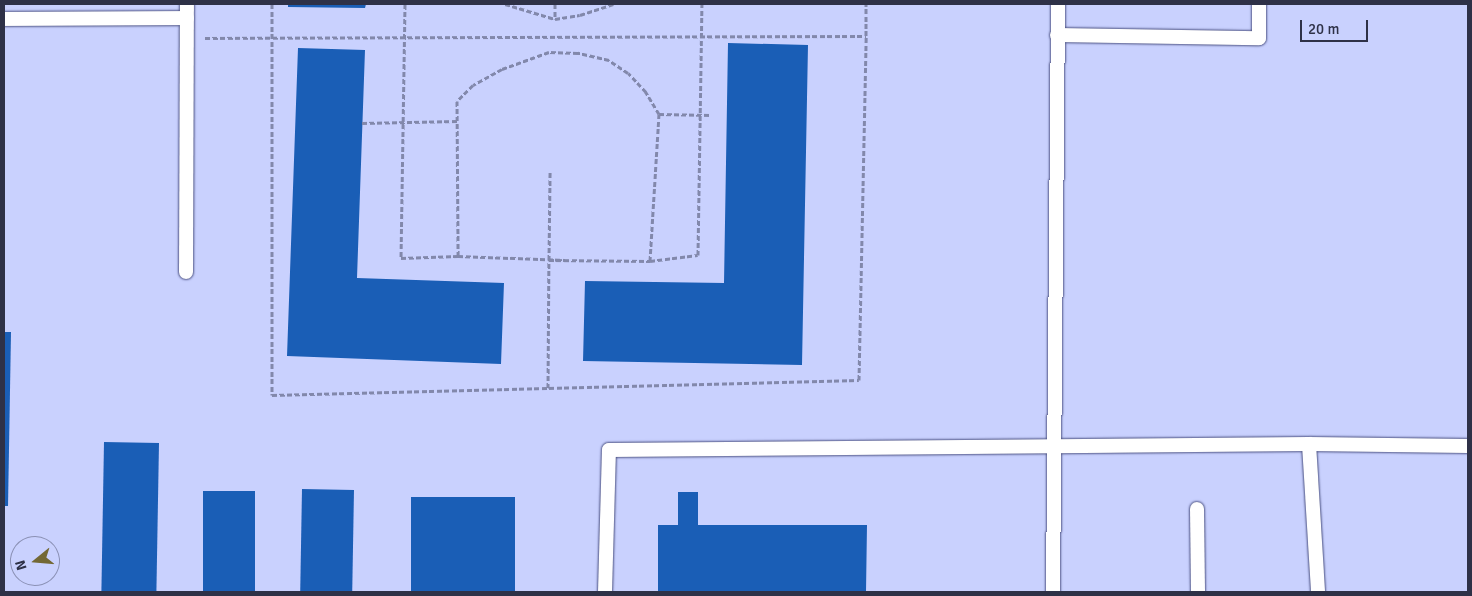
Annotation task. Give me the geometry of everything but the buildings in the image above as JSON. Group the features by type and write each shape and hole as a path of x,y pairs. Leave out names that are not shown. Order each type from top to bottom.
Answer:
{"lane":[{"path":"186,272 187,4"},
{"path":"1053,592 1058,4"},
{"path":"1057,35 1260,38 1259,4"},
{"path":"4,19 187,18"},
{"path":"1309,444 1318,592"},
{"path":"605,592 609,450 1309,444 1468,446"},
{"path":"1197,509 1198,592"}],"path":[{"path":"272,4 272,395 859,380 866,4"},
{"path":"405,4 402,258 458,256 565,260"},
{"path":"505,4 555,19 580,15 613,4"},
{"path":"555,4 555,19"},
{"path":"549,260 650,261 698,256 702,4"},
{"path":"187,38 866,36"},
{"path":"458,256 458,101 473,85 502,69 549,52 578,53 609,60 628,73 646,92 659,114 650,261"},
{"path":"659,114 711,115"},
{"path":"362,123 458,121"},
{"path":"548,388 550,172"}]}
